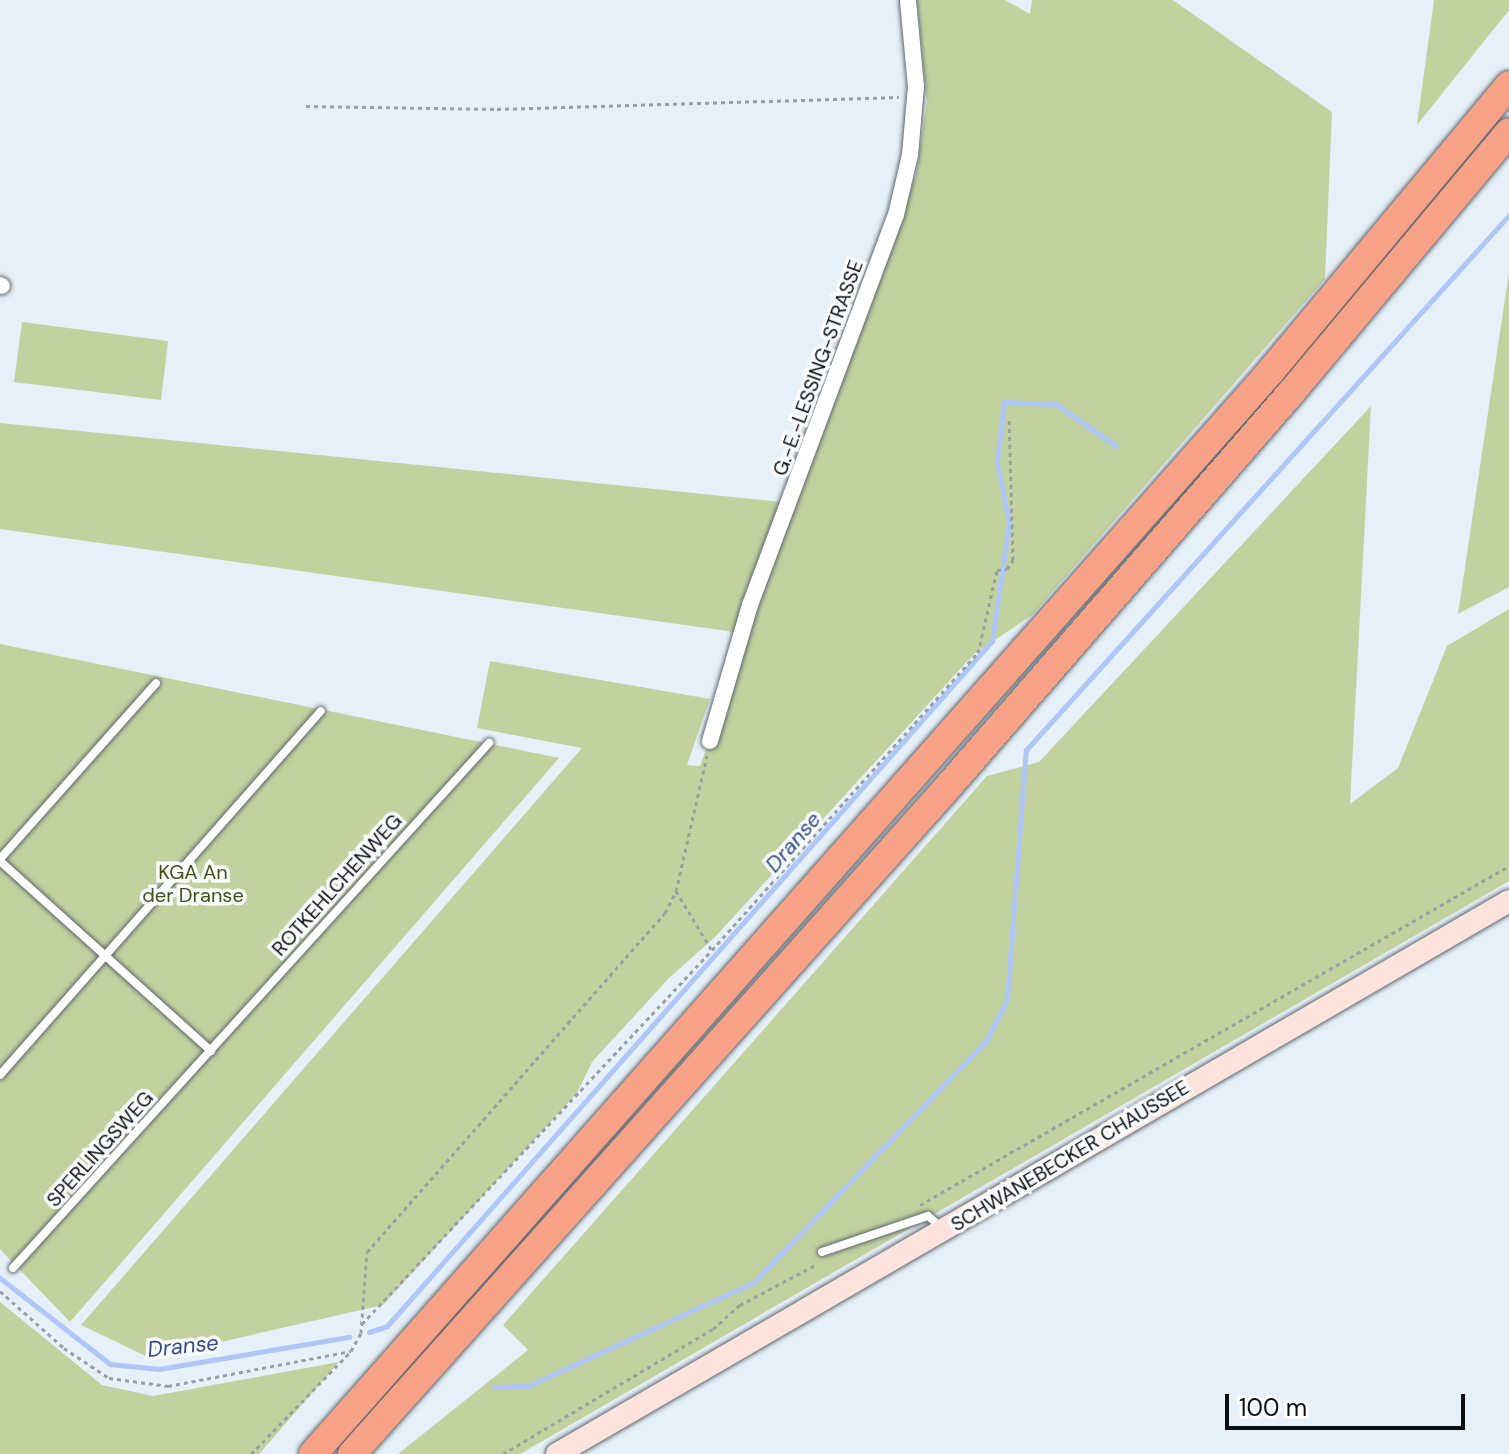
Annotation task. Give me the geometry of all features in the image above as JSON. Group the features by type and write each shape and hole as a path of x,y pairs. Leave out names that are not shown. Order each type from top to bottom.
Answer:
{"highway":[{"path":"313,1454 1219,431 1509,85"},
{"path":"357,1450 958,775 1290,394 1509,132"}],"main road":[{"name":"SCHWANEBECKER CHAUSSEE","path":"557,1454 1509,901"}],"street":[{"name":"G.-E.-LESSING-STRASSE","path":"710,741 750,605 896,215 910,155 915,97 908,0"}],"lane":[{"path":"156,683 0,860 211,1051"},
{"path":"0,1075 107,958 321,711"},
{"name":"ROTKEHLCHENWEG","path":"211,1051 489,743"},
{"name":"SPERLINGSWEG","path":"13,1268 211,1051"},
{"path":"822,1252 928,1216 944,1230"}],"path":[{"path":"306,106 497,109 915,97"},
{"path":"362,1324 712,950 978,653 997,570 1007,569 1013,560 1016,514 1009,418"},
{"path":"251,1454 351,1351 362,1324 367,1252 665,913 676,891 710,741"},
{"path":"917,1206 1509,866"},
{"path":"676,891 712,950"},
{"path":"503,1454 839,1247"},
{"path":"0,1291 64,1348 109,1378 168,1386 351,1351"}],"green space":[{"path":"917,0 1005,0 1030,14 1032,0 1173,0 1332,112 1325,279 1032,615 974,654 714,938 669,978 592,1062 577,1093 383,1305 150,1358 81,1325 582,748 477,728 490,661 710,699 687,765 700,766 916,175 927,102"},
{"path":"1434,0 1509,0 1509,10 1417,125"},
{"path":"1509,272 1509,587 1458,614"},
{"path":"22,322 168,341 161,400 14,382"},
{"path":"1371,406 1350,804 1398,768 1447,646 1509,609 1509,881 520,1454 398,1454 528,1350 503,1325 987,776 1039,762"},
{"path":"0,423 781,502 735,632 0,529"},
{"name":"KGA An der Dranse","path":"0,644 559,758 70,1322 0,1249"},
{"path":"0,1302 102,1385 153,1396 339,1362 259,1454 0,1454"}],"waterway":[{"path":"493,1387 528,1386 754,1282 986,1041 1007,1000 1026,750 1509,215"},
{"name":"Dranse","path":"369,1332 387,1326 992,641 1009,523 997,462 1004,402 1056,404 1116,446"},
{"name":"Dranse","path":"0,1278 110,1364 159,1369 349,1337"}]}
